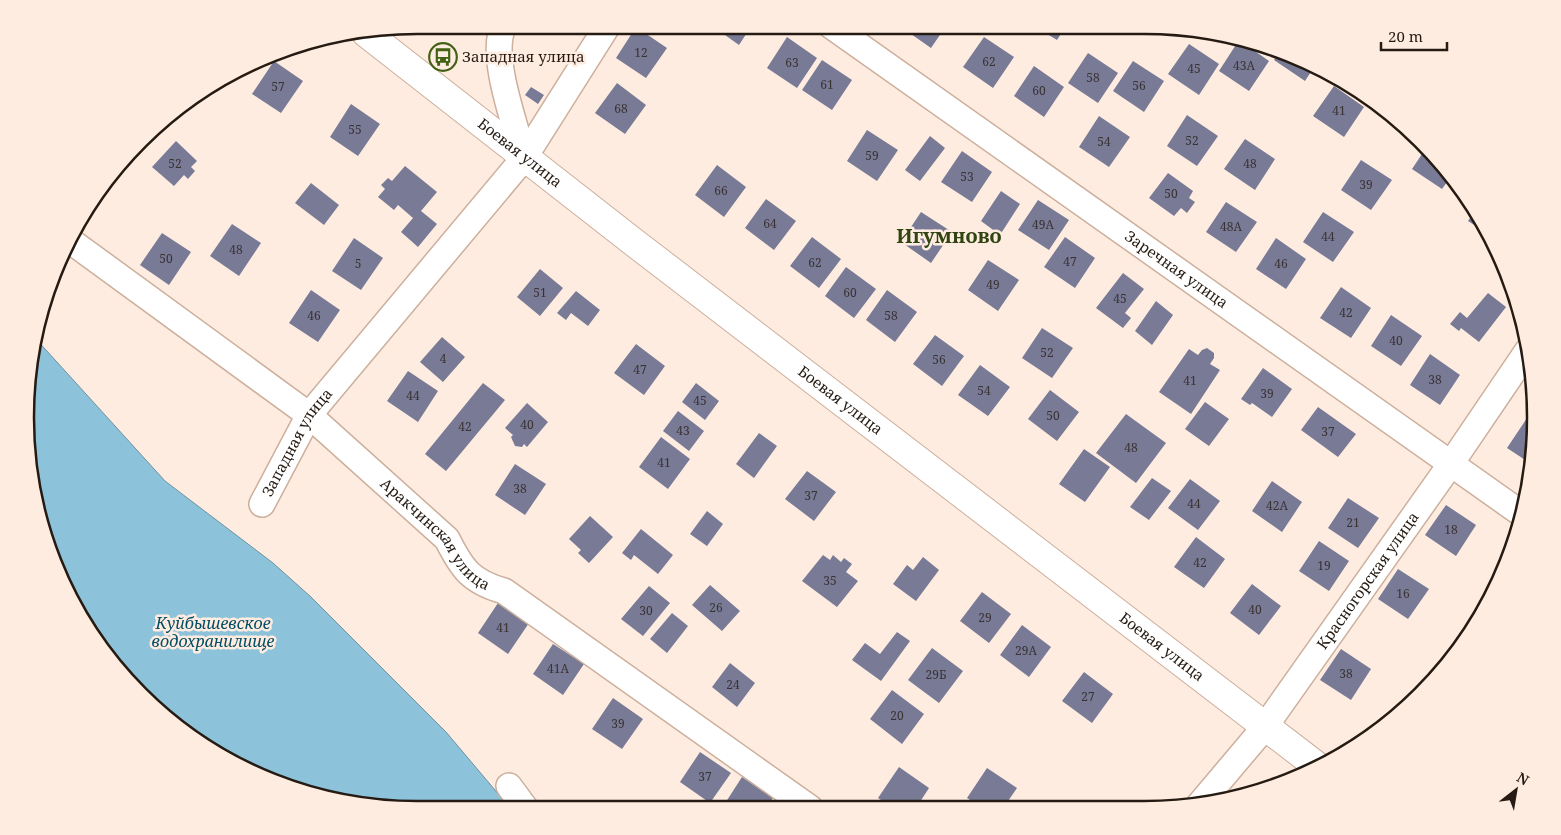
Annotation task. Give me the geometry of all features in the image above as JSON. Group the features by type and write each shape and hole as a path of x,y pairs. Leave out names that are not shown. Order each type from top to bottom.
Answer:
{"main road":[{"name":"Боевая улица","path":"370,37 1264,728 1312,762"}],"street":[{"path":"500,34 502,82 524,158"},
{"name":"Западная улица","path":"262,504 309,415 524,158 602,34"},
{"name":"Заречная улица","path":"841,34 1516,510"},
{"name":"Аракчинская улица","path":"75,244 309,415 447,539 459,563 483,585 504,591 800,801"},
{"name":"Красногорская улица","path":"1209,796 1264,728 1450,465 1523,358"},
{"path":"509,786 520,801"}],"water":[{"name":"Куйбышевское водохранилище","path":"41,344 165,481 273,563 311,597 446,732 504,801 418,801 367,798 343,794 294,781 248,762 204,737 164,706 146,689 129,671 98,631 73,587 54,541 41,492 35,443 35,392"}],"building":[{"path":"631,34 646,34 667,48 646,78 616,58"},
{"path":"724,34 746,34 739,45"},
{"path":"911,34 941,34 931,48"},
{"path":"1047,34 1061,34 1057,40"},
{"path":"787,37 817,58 797,88 767,68"},
{"path":"984,37 1014,57 993,88 963,67"},
{"path":"1189,44 1219,64 1199,95 1168,74"},
{"path":"1236,45 1253,50 1269,61 1249,91 1219,71"},
{"path":"1088,53 1118,73 1098,103 1068,83"},
{"path":"1276,57 1311,72 1305,81 1274,60"},
{"path":"822,60 852,80 832,110 802,90"},
{"path":"1133,61 1164,81 1144,112 1113,91"},
{"path":"275,62 303,81 281,113 252,94"},
{"path":"1034,66 1064,87 1044,117 1014,96"},
{"path":"617,83 646,105 625,134 595,113"},
{"path":"1334,86 1364,107 1344,137 1313,116"},
{"path":"531,87 544,95 538,104 525,95"},
{"path":"351,104 380,124 358,156 330,137"},
{"path":"1187,115 1218,136 1197,166 1167,146"},
{"path":"1099,116 1130,137 1109,167 1079,147"},
{"path":"867,130 898,150 877,181 847,161"},
{"path":"930,136 945,148 920,181 905,170"},
{"path":"1245,139 1275,159 1255,190 1224,169"},
{"path":"176,141 197,161 191,167 195,171 188,179 184,175 174,186 152,167"},
{"path":"962,151 992,172 972,202 941,182"},
{"path":"1422,154 1447,182 1442,189 1412,169"},
{"path":"1361,160 1392,180 1371,210 1341,190"},
{"path":"717,165 746,187 724,217 695,195"},
{"path":"405,166 437,192 421,211 437,224 418,247 401,232 413,218 398,205 394,210 378,197 385,189 381,185 388,178 392,181"},
{"path":"1168,173 1193,191 1189,198 1195,202 1187,213 1181,208 1174,216 1149,198"},
{"path":"311,183 339,205 324,225 295,203"},
{"path":"1001,191 1020,204 1000,235 981,221"},
{"path":"766,199 796,221 774,250 745,228"},
{"path":"1038,200 1069,220 1049,250 1018,230"},
{"path":"1226,202 1257,222 1236,252 1206,232"},
{"path":"921,212 952,232 931,263 901,242"},
{"path":"1323,212 1354,232 1333,262 1303,242"},
{"path":"1471,217 1476,226 1468,221"},
{"path":"232,224 261,243 239,276 210,256"},
{"path":"162,233 191,252 169,285 140,265"},
{"path":"812,237 841,259 819,288 790,266"},
{"path":"1065,237 1095,258 1075,288 1044,267"},
{"path":"354,238 383,258 361,290 332,271"},
{"path":"1276,238 1306,259 1286,289 1256,269"},
{"path":"988,260 1019,280 998,311 968,290"},
{"path":"846,267 876,289 854,318 825,296"},
{"path":"540,269 563,288 540,316 517,297"},
{"path":"1123,273 1144,289 1125,313 1131,318 1123,328 1096,308"},
{"path":"1341,287 1371,308 1351,338 1320,318"},
{"path":"311,290 340,310 318,342 289,323"},
{"path":"887,290 917,312 895,342 866,320"},
{"path":"576,291 600,310 588,326 571,313 566,320 557,313"},
{"path":"1488,293 1506,307 1479,342 1461,328 1459,331 1450,324 1460,312 1467,318"},
{"path":"1156,301 1173,315 1152,345 1135,331"},
{"path":"1391,315 1422,336 1401,366 1371,346"},
{"path":"1042,328 1073,348 1052,378 1022,358"},
{"path":"935,335 964,356 942,386 913,364"},
{"path":"442,337 465,357 443,382 420,362"},
{"path":"636,344 665,366 644,395 614,373"},
{"path":"1207,348 1214,353 1214,358 1210,364 1220,370 1191,414 1159,392 1189,349 1198,355"},
{"path":"1430,354 1460,375 1440,405 1410,385"},
{"path":"980,365 1010,387 988,416 958,395"},
{"path":"1263,368 1292,389 1272,417 1252,403 1250,405 1241,399"},
{"path":"408,371 438,391 418,422 387,401"},
{"path":"483,383 505,400 446,471 425,454"},
{"path":"696,383 719,401 705,420 682,402"},
{"path":"1050,390 1079,412 1057,441 1028,419"},
{"path":"1205,402 1229,419 1209,446 1185,429"},
{"path":"527,403 548,422 527,447 524,444 522,447 515,446 511,437 513,435 505,428"},
{"path":"1318,407 1356,434 1338,457 1301,430"},
{"path":"678,411 704,431 689,451 663,431"},
{"path":"1126,414 1166,443 1136,483 1096,453"},
{"path":"1527,418 1525,460 1507,448"},
{"path":"759,433 777,446 754,478 736,464"},
{"path":"661,437 690,459 668,489 639,467"},
{"path":"1084,449 1110,467 1085,502 1059,484"},
{"path":"515,464 546,484 525,515 495,495"},
{"path":"807,471 836,492 814,521 785,499"},
{"path":"1152,478 1171,491 1149,520 1130,507"},
{"path":"1190,479 1220,501 1198,530 1168,508"},
{"path":"1272,481 1302,502 1282,532 1252,511"},
{"path":"1348,498 1379,518 1358,548 1328,528"},
{"path":"1446,505 1476,525 1456,556 1425,535"},
{"path":"707,511 723,524 707,546 690,534"},
{"path":"590,516 613,537 589,563 578,553 581,550 569,539"},
{"path":"641,529 673,555 658,574 634,555 631,560 622,553"},
{"path":"1196,537 1225,559 1204,588 1174,567"},
{"path":"1319,541 1349,561 1329,591 1299,571"},
{"path":"823,555 830,560 833,555 841,562 844,558 852,564 846,572 858,581 837,607 802,581"},
{"path":"923,557 939,570 916,601 893,584 907,565 913,570"},
{"path":"1398,569 1429,589 1408,619 1378,599"},
{"path":"1252,584 1281,606 1259,635 1230,613"},
{"path":"710,585 740,611 722,631 692,605"},
{"path":"649,586 670,603 643,636 621,619"},
{"path":"982,592 1011,614 989,643 960,621"},
{"path":"498,603 529,623 508,654 478,633"},
{"path":"672,613 688,626 667,653 650,639"},
{"path":"1022,625 1051,647 1029,677 1000,655"},
{"path":"897,632 910,641 881,681 852,660 865,643 880,654"},
{"path":"553,644 584,664 563,695 533,674"},
{"path":"932,648 963,671 939,703 908,680"},
{"path":"1341,649 1371,669 1351,700 1320,680"},
{"path":"730,663 755,683 737,707 712,687"},
{"path":"1084,672 1113,694 1092,723 1062,701"},
{"path":"892,690 924,714 902,744 870,719"},
{"path":"613,698 643,719 622,749 592,729"},
{"path":"700,752 731,773 711,801 707,801 680,782"},
{"path":"899,767 929,788 921,801 882,801 878,798"},
{"path":"987,768 1017,788 1008,801 972,801 967,798"},
{"path":"742,777 773,798 771,801 727,801"}],"place":[{"name":"Западная улица","path":"443,57"}],"district":[{"name":"Игумново","path":"949,236"}]}
